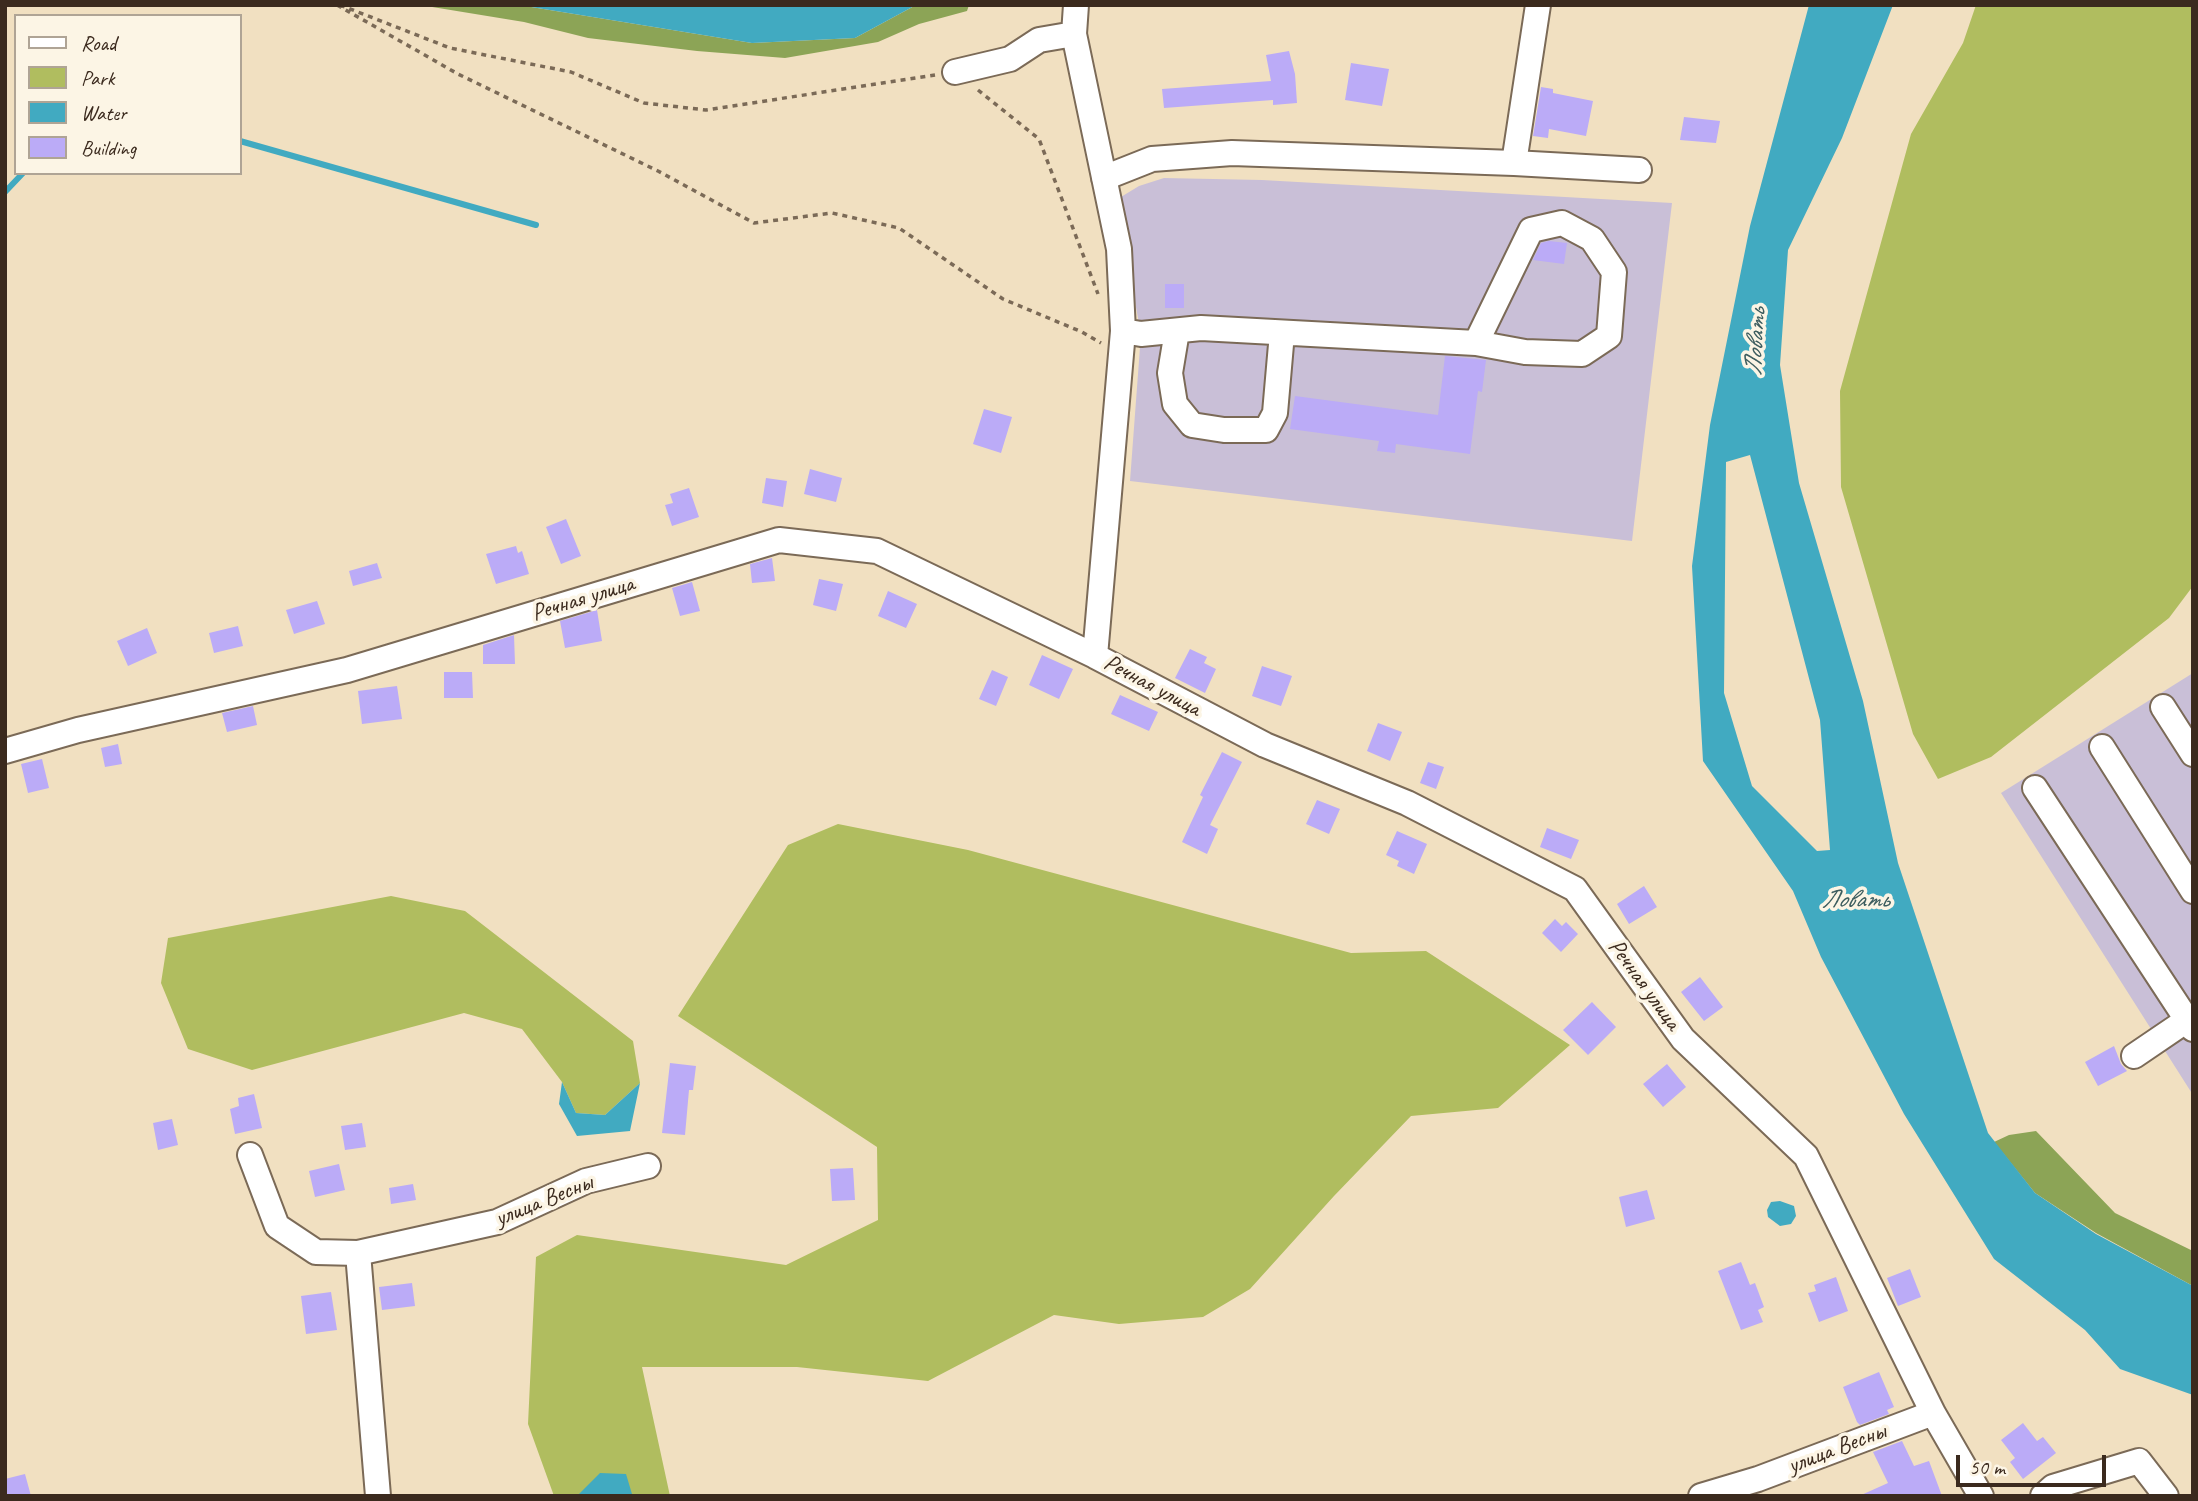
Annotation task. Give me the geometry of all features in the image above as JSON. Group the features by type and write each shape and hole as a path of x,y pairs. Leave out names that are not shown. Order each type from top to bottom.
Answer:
{"street":[{"path":"1076,5 1074,34 1119,249 1122,343 1095,656"},
{"path":"1514,163 1538,5"},
{"path":"955,72 1010,60 1039,40 1074,34"},
{"path":"1104,178 1152,159 1232,153 1639,170"},
{"path":"1122,343 1141,334 1201,328 1476,343 1525,352 1582,354 1609,336 1614,272 1592,239 1562,223 1531,230 1476,343"},
{"path":"1177,331 1170,373 1175,404 1192,425 1224,430 1266,430 1275,412 1282,333"},
{"name":"Речная улица","path":"5,751 78,730 347,670 779,540 877,551 1095,656 1265,745 1407,803 1575,889 1683,1039 1806,1156 1933,1413 1981,1496"},
{"path":"2163,707 2193,754"},
{"path":"2102,747 2193,891"},
{"path":"2035,788 2191,1022 2134,1056"},
{"name":"улица Весны","path":"250,1155 277,1226 316,1252 358,1253 497,1222 586,1181 648,1166"},
{"path":"358,1253 378,1496"},
{"name":"улица Весны","path":"1701,1496 1758,1479 1933,1413"},
{"path":"2043,1496 2053,1487 2139,1461 2166,1496"}],"path":[{"path":"338,5 450,48 571,72 644,103 706,110 955,72 1039,139 1101,304"},
{"path":"338,5 458,74 658,171 754,223 832,213 899,228 1003,299 1082,332 1122,343"}],"shaded area":[{"path":"1164,178 1262,180 1672,203 1632,541 1130,481 1141,334 1116,200 1139,186"},
{"path":"2193,673 2193,1095 2001,793"}],"green space":[{"path":"420,5 519,5 752,43 855,38 916,5 969,5 967,11 919,24 878,42 785,58 588,38 524,22"},
{"path":"1976,5 2193,5 2193,586 2169,618 1991,757 1938,779 1913,734 1841,487 1840,391 1911,134 1963,43"},
{"path":"838,824 968,850 1351,953 1426,951 1570,1045 1498,1108 1411,1116 1250,1289 1203,1317 1119,1324 1054,1315 928,1381 797,1367 642,1367 670,1496 554,1496 528,1424 536,1257 577,1235 786,1265 878,1220 877,1147 678,1016 788,845"},
{"path":"391,896 465,911 633,1041 640,1083 605,1115 576,1113 562,1082 522,1029 464,1013 252,1070 188,1049 161,983 168,938"},
{"path":"2036,1131 2115,1213 2193,1251 2193,1286 2096,1233 2035,1193 1994,1142 2009,1135"}],"water":[{"path":"519,5 916,5 855,38 752,43"},
{"name":"Ловать","path":"1809,5 1893,5 1842,138 1788,250 1780,365 1799,483 1863,701 1898,863 1988,1133 2035,1193 2096,1234 2193,1286 2193,1395 2120,1369 2085,1330 1994,1259 1904,1114 1821,957 1793,891 1703,761 1692,566 1710,425 1750,226","holes":["1750,455 1820,720 1830,850 1817,851 1752,786 1724,693 1726,462"]},
{"path":"562,1082 576,1113 605,1115 640,1083 630,1131 577,1136 559,1104"},
{"path":"1780,1201 1794,1206 1796,1216 1791,1224 1780,1226 1768,1217 1767,1210 1771,1202"},
{"path":"600,1473 626,1474 632,1494 578,1495"}],"building":[{"path":"1289,51 1295,74 1297,103 1273,105 1273,100 1164,108 1162,89 1271,81 1266,55"},
{"path":"1351,63 1389,69 1382,106 1345,100"},
{"path":"1541,87 1553,89 1553,93 1593,101 1586,136 1549,129 1548,138 1533,136"},
{"path":"1684,117 1720,121 1716,143 1680,140"},
{"path":"1541,243 1567,243 1564,264 1533,260"},
{"path":"1165,284 1184,284 1184,308 1165,308"},
{"path":"1445,356 1486,360 1482,392 1478,391 1470,454 1396,444 1395,453 1377,451 1379,441 1290,429 1295,396 1438,415"},
{"path":"984,409 1012,417 1001,453 973,444"},
{"path":"810,469 842,478 836,502 804,494"},
{"path":"766,478 787,481 783,507 762,503"},
{"path":"689,488 699,517 672,526 665,505 673,503 670,494"},
{"path":"566,519 581,556 561,564 546,527"},
{"path":"516,546 518,553 522,551 529,574 496,584 486,554"},
{"path":"772,558 775,581 752,583 750,564"},
{"path":"377,563 382,578 353,586 349,571"},
{"path":"819,579 843,584 836,611 813,605"},
{"path":"692,582 700,611 680,616 672,588"},
{"path":"888,591 917,604 906,628 878,616"},
{"path":"317,601 325,624 294,634 286,610"},
{"path":"597,610 602,641 565,648 560,621"},
{"path":"238,626 243,646 214,653 209,633"},
{"path":"147,628 157,653 128,666 117,641"},
{"path":"514,635 515,664 483,664 483,645"},
{"path":"1190,649 1207,657 1204,663 1216,669 1205,693 1175,678"},
{"path":"1042,655 1073,669 1059,699 1029,685"},
{"path":"1262,666 1292,676 1281,706 1252,696"},
{"path":"992,670 1008,677 996,706 979,699"},
{"path":"444,672 472,672 473,698 444,698"},
{"path":"397,686 402,719 362,724 358,691"},
{"path":"1120,695 1158,712 1149,731 1111,714"},
{"path":"253,706 257,725 227,732 222,713"},
{"path":"1378,723 1402,732 1390,761 1367,751"},
{"path":"118,744 122,764 105,767 101,748"},
{"path":"1222,752 1242,762 1210,825 1218,829 1207,854 1182,842 1203,797 1200,795"},
{"path":"42,759 49,788 28,793 21,764"},
{"path":"1428,762 1444,767 1436,789 1420,783"},
{"path":"1317,800 1340,809 1329,834 1306,824"},
{"path":"1547,828 1579,840 1571,859 1540,847"},
{"path":"1397,831 1427,844 1414,874 1397,866 1399,861 1386,855"},
{"path":"1644,886 1657,907 1629,924 1617,904"},
{"path":"1555,919 1562,926 1566,922 1578,934 1561,952 1542,933"},
{"path":"1700,977 1723,1007 1704,1021 1681,992"},
{"path":"1592,1002 1616,1027 1588,1055 1563,1030"},
{"path":"2114,1046 2127,1071 2098,1086 2085,1062"},
{"path":"670,1063 696,1066 693,1090 689,1090 685,1135 662,1133"},
{"path":"1667,1064 1686,1087 1663,1107 1643,1084"},
{"path":"254,1094 262,1128 235,1134 230,1109 239,1106 238,1098"},
{"path":"172,1119 178,1145 158,1150 153,1123"},
{"path":"362,1123 366,1147 345,1150 341,1126"},
{"path":"339,1164 345,1190 315,1197 309,1171"},
{"path":"853,1168 855,1200 832,1201 830,1169"},
{"path":"413,1184 416,1200 391,1204 389,1188"},
{"path":"1647,1190 1655,1219 1626,1227 1619,1197"},
{"path":"1741,1262 1750,1285 1755,1283 1764,1307 1758,1310 1763,1322 1741,1330 1718,1271"},
{"path":"1910,1269 1921,1297 1898,1306 1887,1278"},
{"path":"1836,1277 1848,1311 1819,1322 1808,1293 1816,1291 1814,1285"},
{"path":"412,1283 415,1306 382,1310 379,1287"},
{"path":"331,1292 337,1330 306,1334 301,1296"},
{"path":"1879,1372 1894,1407 1887,1410 1889,1414 1860,1425 1843,1387"},
{"path":"2023,1423 2037,1441 2043,1437 2056,1453 2023,1479 2010,1462 2015,1458 2001,1440"},
{"path":"1902,1441 1914,1466 1929,1461 1942,1496 1859,1496 1888,1483 1873,1452"},
{"path":"25,1474 31,1496 5,1496 5,1479"}],"waterway":[{"path":"242,142 536,225"},
{"path":"5,192 21,175"}]}
